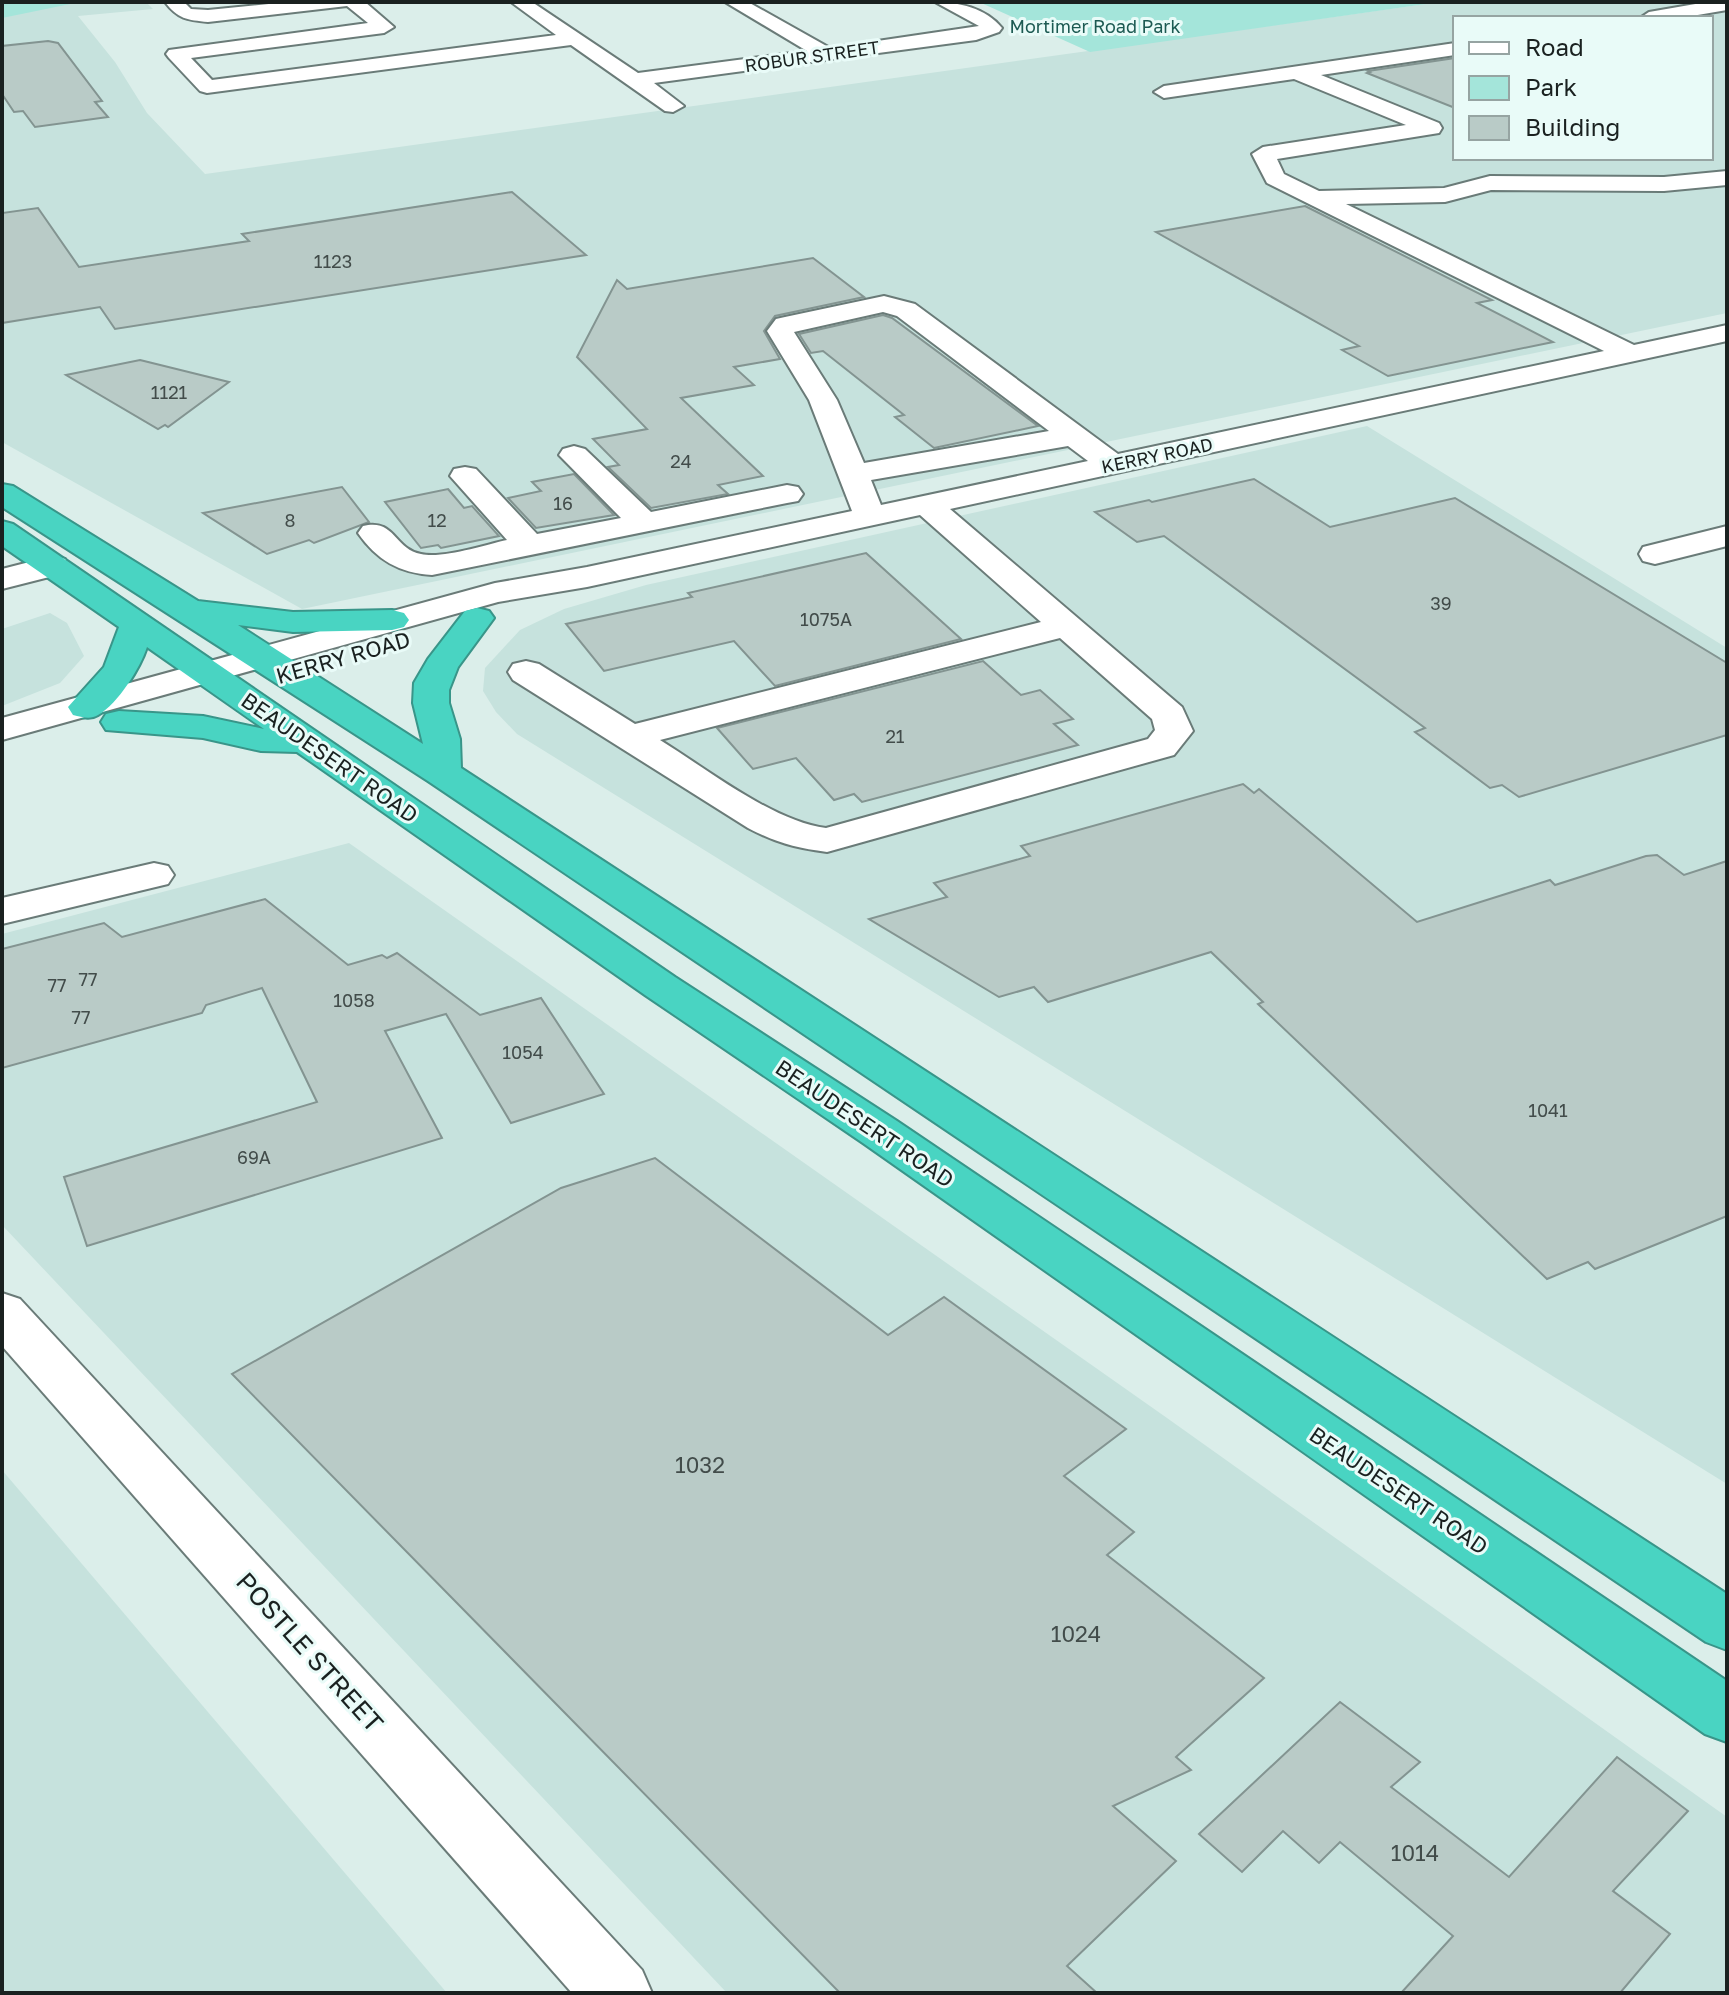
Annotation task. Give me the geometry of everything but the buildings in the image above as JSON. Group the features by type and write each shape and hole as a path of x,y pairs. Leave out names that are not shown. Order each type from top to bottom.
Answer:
{"highway":[{"name":"BEAUDESERT ROAD","path":"2,493 442,773 1727,1625"},
{"name":"BEAUDESERT ROAD","path":"2,531 660,986 880,1132 1727,1715"},
{"path":"187,608 293,622 392,620"},
{"path":"442,773 439,728 429,704 431,690 444,661 467,638 477,618"},
{"path":"137,625 102,714 261,740 308,741"}],"street":[{"path":"174,2 185,14 208,16 342,2"},
{"path":"353,2 433,57"},
{"path":"520,2 673,106"},
{"path":"734,2 827,54"},
{"name":"ROBUR STREET","path":"633,80 976,34 991,29 987,23 944,2"},
{"path":"1660,16 1727,4"},
{"path":"398,33 176,54 207,87 574,39"},
{"path":"1164,92 1453,49"},
{"path":"1298,73 1431,128 1263,154 1275,178 1632,354"},
{"path":"1315,198 1445,195 1490,183 1664,184 1727,178"},
{"path":"1403,241 1445,195"},
{"path":"870,517 823,400 780,331 785,325 884,304 895,305 906,310 1113,465"},
{"name":"KERRY ROAD","path":"2,752 102,714 274,665 392,620 495,593 604,573 1723,337"},
{"path":"855,474 1074,436"},
{"path":"574,455 645,523"},
{"path":"465,476 530,546"},
{"path":"374,533 400,560 413,565 432,565 787,494"},
{"path":"526,672 762,820 793,836 827,840 1161,747 1174,731 1169,715 927,505"},
{"path":"595,534 604,573"},
{"path":"1655,554 1727,536"},
{"path":"2,579 53,566"},
{"name":"KERRY ROAD","path":"274,665 477,618 604,573"},
{"path":"628,737 1066,626"},
{"name":"KERRY ROAD","path":"2,729 102,714"},
{"path":"2,911 154,875"},
{"name":"POSTLE STREET","path":"2,1312 617,1993"}],"shaded area":[{"path":"2,2 146,2 153,9 78,16 115,62 147,113 205,174 1440,2 1727,2 1727,313 302,609 2,442"},
{"path":"1367,426 1727,648 1727,1484 517,734 496,712 483,691 485,668 520,630 564,609 646,585"},
{"path":"50,613 67,623 84,656 60,683 2,706 2,629"},
{"path":"349,843 1167,1418 1727,1817 1727,1993 727,1993 2,1225 2,934"},
{"path":"2,1470 447,1993 2,1993"}],"green space":[{"path":"2,2 80,2 2,18"},
{"name":"Mortimer Road Park","path":"979,2 1440,2 1090,52"}]}
